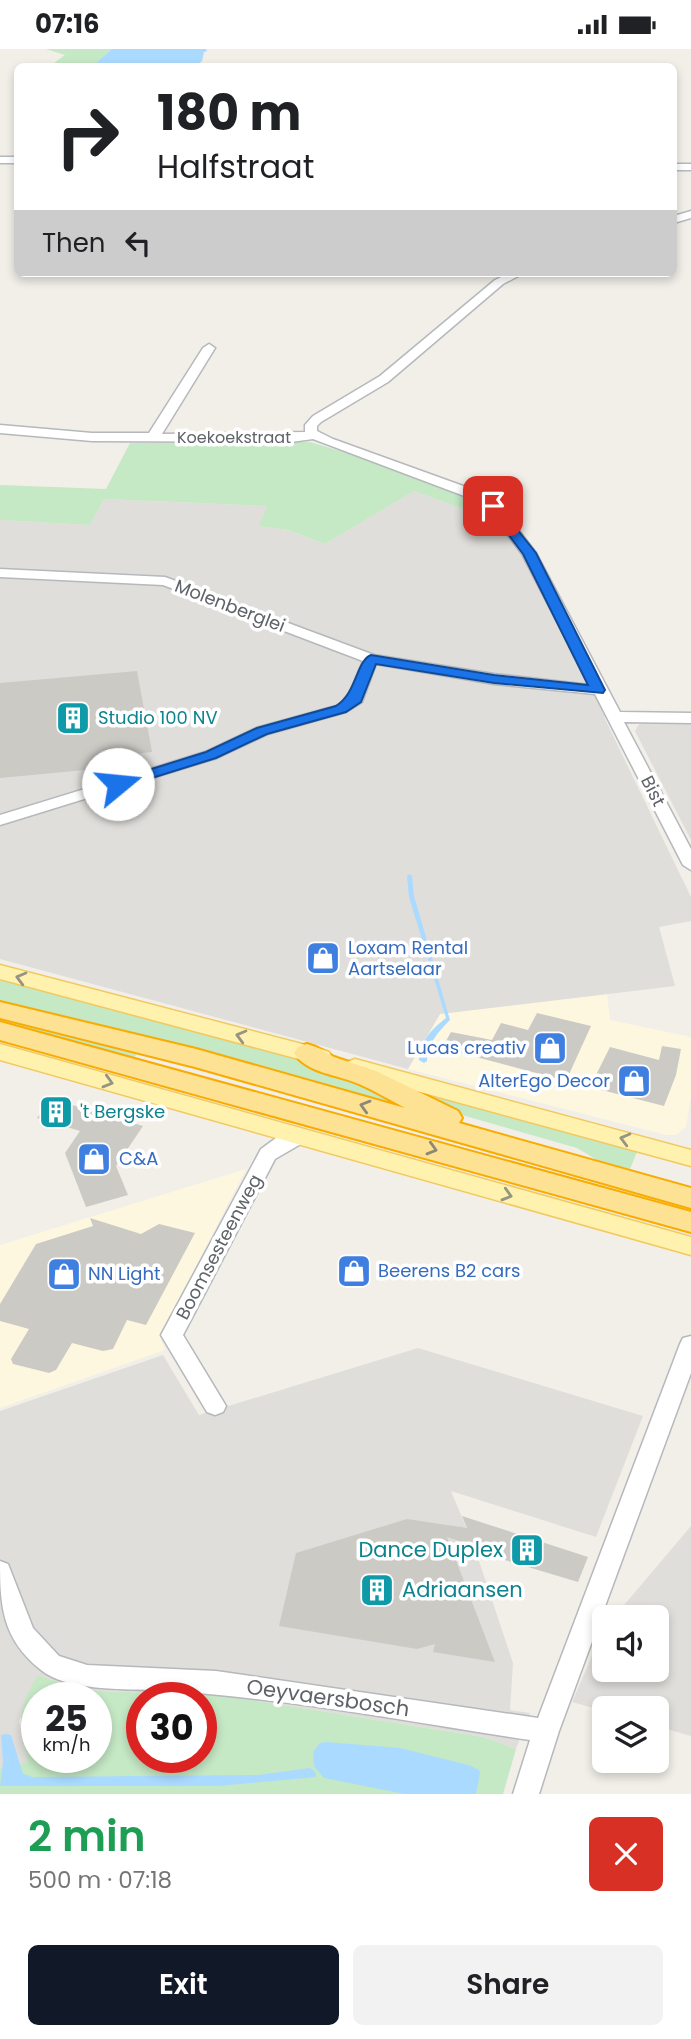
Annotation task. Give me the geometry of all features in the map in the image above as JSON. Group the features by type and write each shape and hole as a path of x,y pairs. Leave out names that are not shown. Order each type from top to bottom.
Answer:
{"highway":[{"path":"12,1013 183,1054 691,1198"},
{"path":"0,1031 691,1222"},
{"path":"307,1053 325,1063 367,1077 443,1115 478,1137"}],"main road":[{"path":"0,972 691,1158"},
{"path":"0,1052 691,1246"}],"street":[{"path":"314,435 311,433 311,425 317,419 384,379 499,282 510,277"},
{"name":"Koekoekstraat","path":"153,437 209,348"},
{"name":"Koekoekstraat","path":"0,429 62,435 153,437 291,438 314,435"},
{"name":"Bist","path":"314,435 455,486 493,506 529,553 691,865"},
{"name":"Molenberglei","path":"0,573 165,581 371,660 494,679 598,690"},
{"path":"0,820 211,755 262,731 341,709 354,702 371,660"},
{"path":"615,717 691,718"},
{"name":"Boomsesteenweg","path":"215,1406 172,1335 268,1154 282,1143 299,1136"},
{"path":"526,1794 546,1731 691,1344"},
{"name":"Oeyvaersbosch","path":"0,1571 23,1634 51,1664 87,1676 216,1682 546,1731"}],"shaded area":[{"path":"414,491 511,526 598,690 605,719 691,897 691,921 659,927 675,986 440,1014 408,1069 0,959 0,520 90,525 104,499 267,506 260,526 288,530 325,544"},
{"path":"641,721 691,722 691,840 635,731"},
{"path":"607,994 610,1020 691,1037 691,1096 686,1127 676,1135 666,1135 408,1069 440,1014"},
{"path":"246,1169 160,1336 165,1350 0,1408 0,1245"},
{"path":"418,1348 643,1416 596,1537 451,1491 474,1546 513,1663 510,1710 530,1713 516,1749 483,1737 217,1696 217,1682 126,1682 126,1692 112,1691 112,1682 58,1682 38,1675 35,1682 21,1682 21,1764 0,1768 0,1411 163,1355 199,1415"},
{"path":"691,1526 691,1736 669,1730 669,1696 592,1696 592,1708 572,1702 592,1656 592,1682 669,1682 669,1605 624,1605"}],"green space":[{"path":"46,49 112,49 97,63 54,63 65,55"},
{"path":"310,442 435,482 481,507 502,523 414,491 325,544 288,530 259,526 267,506 104,499 90,525 0,520 0,485 106,489 130,443"},
{"path":"0,979 341,1071 415,1109 0,1001"},
{"path":"0,1016 137,1054 131,1061 0,1025"},
{"path":"416,1091 637,1152 630,1169 597,1160 577,1148 455,1113"},
{"path":"38,1675 58,1682 34,1682"},
{"path":"112,1691 126,1692 126,1773 217,1773 217,1696 483,1737 516,1749 503,1794 0,1794 0,1768 21,1764 21,1773 112,1773"}],"water":[{"path":"112,49 207,51 200,63 97,62"},
{"path":"409,874 412,876 414,896 450,1020 434,1038 424,1063 419,1060 424,1041 446,1018 409,897"},
{"path":"1,1735 11,1735 21,1773 32,1777 259,1775 310,1768 316,1773 316,1777 218,1786 0,1786 3,1762"},
{"path":"320,1743 400,1748 468,1765 480,1773 476,1794 405,1794 324,1778 314,1766 313,1752"}],"building":[{"name":"Studio 100 NV","path":"137,671 152,752 114,756 116,767 0,778 0,683"},
{"name":"Lucas creativ","path":"537,1013 591,1026 566,1081 442,1048 451,1032 492,1040 501,1023 528,1030"},
{"name":"AlterEgo Decor","path":"662,1046 681,1049 676,1075 664,1106 590,1087 610,1047 659,1060"},
{"name":"C&A","path":"52,1099 143,1126 116,1166 128,1195 86,1207 65,1153 80,1131 37,1118"},
{"name":"NN Light","path":"90,1218 141,1234 159,1224 195,1233 146,1325 127,1320 113,1349 103,1351 72,1343 56,1370 49,1373 13,1364 11,1359 29,1329 0,1321 0,1304 36,1244 93,1226"},
{"name":"Adriaansen","path":"462,1516 588,1557 578,1582 498,1558 500,1554 447,1537 495,1662 433,1652 435,1644 417,1649 279,1626 296,1553 407,1519 467,1528"}],"place":[{"name":"Studio 100 NV","path":"73,718"},
{"name":"Loxam Rental Aartselaar","path":"323,958"},
{"name":"Lucas creativ","path":"550,1048"},
{"name":"AlterEgo Decor","path":"634,1081"},
{"name":"'t Bergske","path":"56,1112"},
{"name":"C&A","path":"94,1159"},
{"name":"Beerens B2 cars","path":"354,1271"},
{"name":"NN Light","path":"64,1274"},
{"name":"Dance Duplex","path":"527,1550"},
{"name":"Adriaansen","path":"377,1590"}],"route":[{"path":"118,784 211,755 262,731 324,716 341,709 354,702 371,660 494,679 598,690 529,553 493,506"}]}
